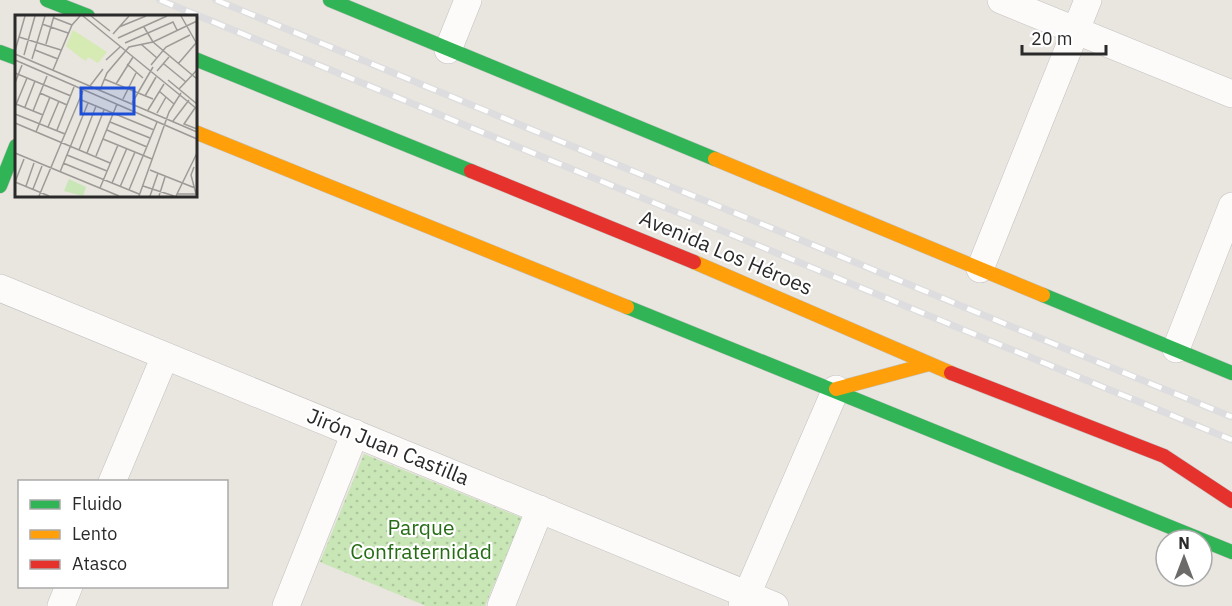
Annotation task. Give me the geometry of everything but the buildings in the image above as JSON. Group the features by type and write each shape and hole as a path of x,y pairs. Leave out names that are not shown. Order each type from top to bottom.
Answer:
{"main road":[{"path":"47,0 85,15"},
{"path":"330,0 1232,373"},
{"path":"0,52 15,58"},
{"name":"Avenida Los Héroes","path":"196,59 650,243 929,364 1164,456 1232,501"},
{"path":"196,132 448,236 836,389 1232,552"},
{"path":"0,186 15,148"},
{"path":"836,389 929,364"},
{"path":"1164,456 1209,470"}],"street":[{"path":"448,50 468,0"},
{"path":"1001,0 1232,94"},
{"path":"980,269 1088,0"},
{"path":"1176,349 1232,206"},
{"name":"Jirón Juan Castilla","path":"0,288 540,509 745,600 775,606"},
{"path":"113,480 165,356"},
{"path":"745,600 836,389"},
{"path":"286,606 355,433"},
{"path":"501,606 540,509"},
{"path":"61,606 68,588"}],"green space":[{"name":"Parque Confraternidad","path":"364,454 522,518 485,606 426,606 320,562"}],"railway":[{"path":"160,0 1232,440"},
{"path":"216,0 1232,417"}],"traffic: fast":[{"path":"47,0 85,15"},
{"path":"330,0 715,159"},
{"path":"0,52 15,58"},
{"path":"196,59 471,171"},
{"path":"0,186 15,148"},
{"path":"1043,295 1232,373"},
{"path":"627,307 1232,552"}],"traffic: slow":[{"path":"196,132 627,307"},
{"path":"715,159 1043,295"},
{"path":"694,262 951,373"},
{"path":"836,389 929,364"}],"traffic: jam":[{"path":"471,171 694,262"},
{"path":"951,373 1164,456 1232,501"}]}
